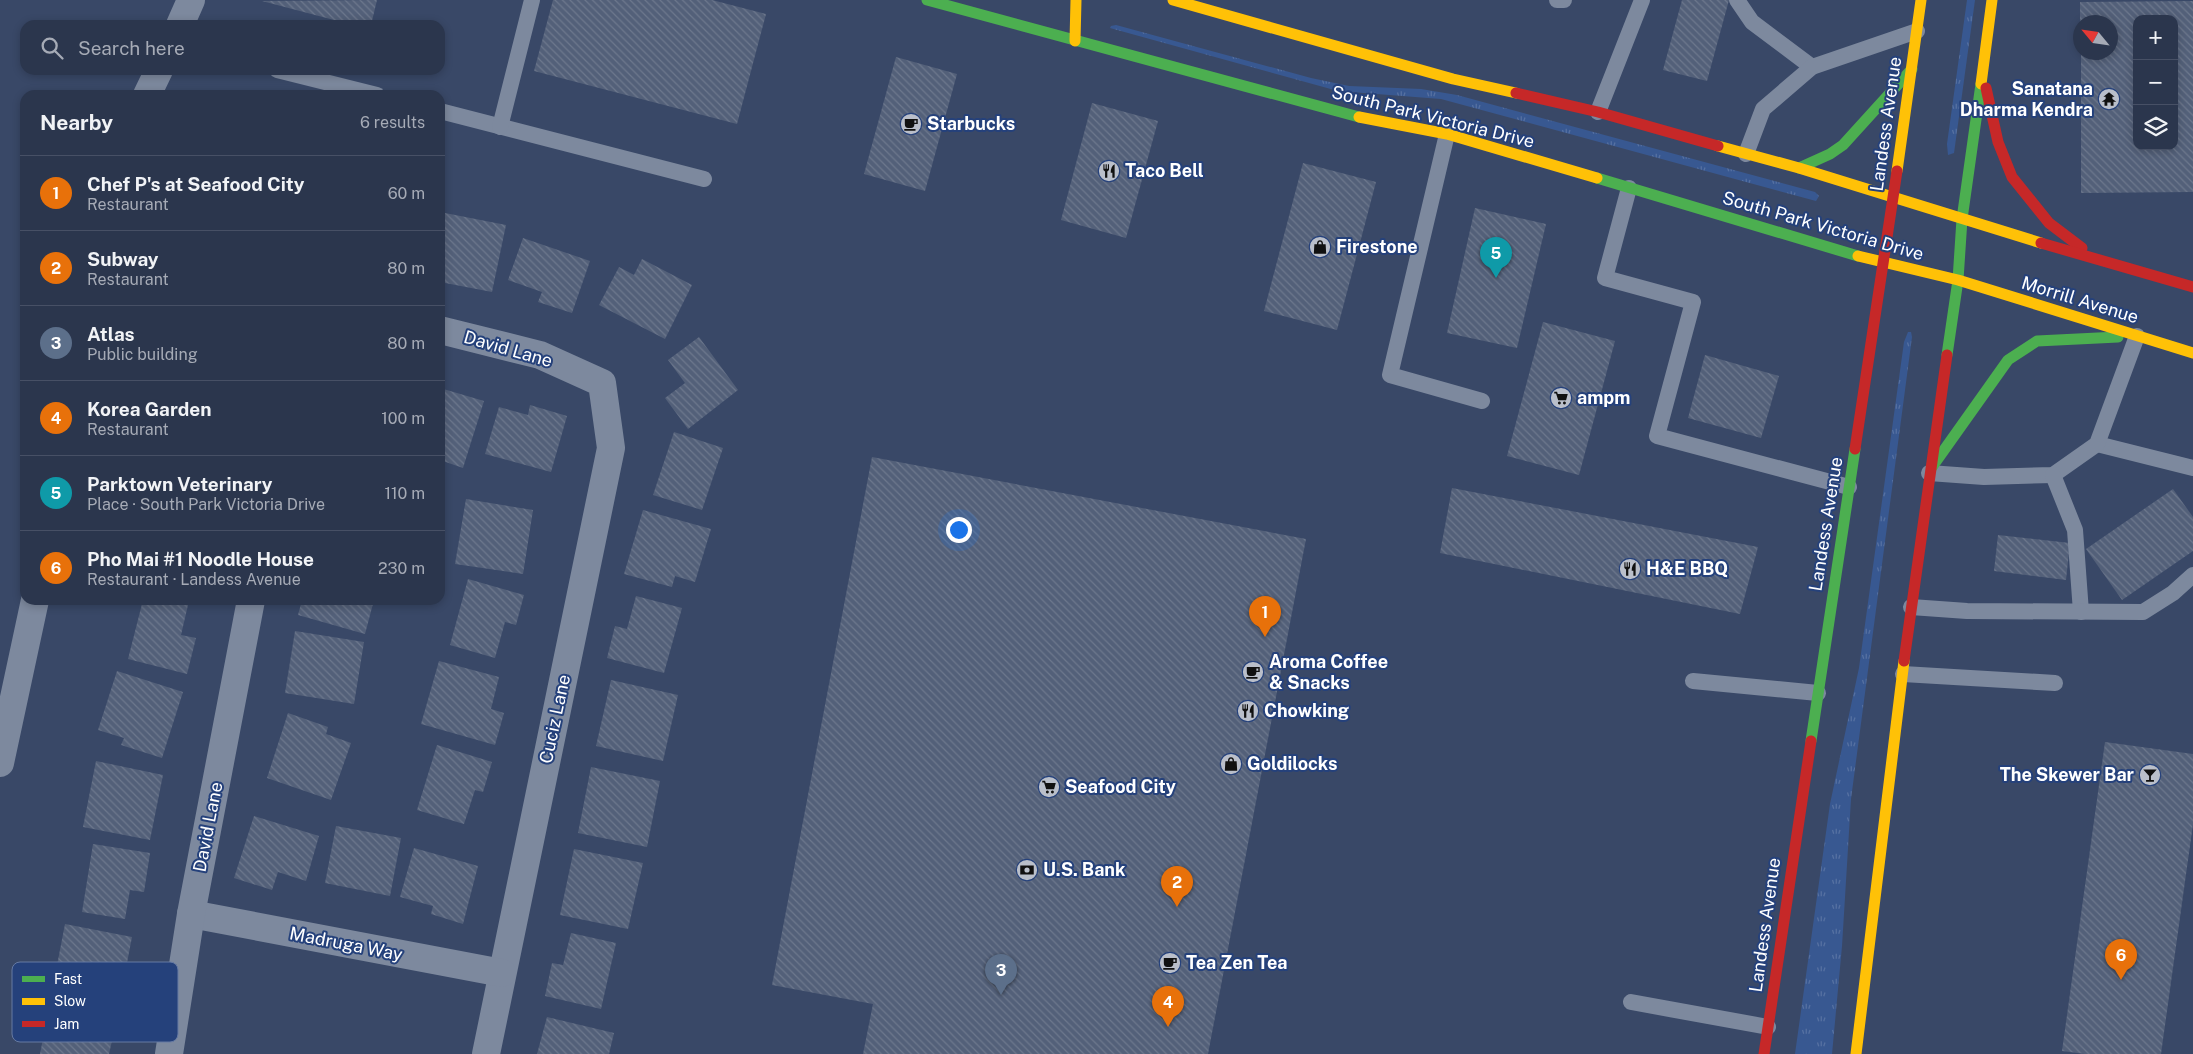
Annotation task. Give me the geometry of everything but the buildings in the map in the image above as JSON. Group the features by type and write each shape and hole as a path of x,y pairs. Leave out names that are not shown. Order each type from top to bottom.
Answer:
{"main road":[{"name":"South Park Victoria Drive","path":"927,0 1367,119 1446,134 1883,263 1958,280"},
{"path":"1075,41 1076,0"},
{"path":"1173,0 1453,79 1598,112 1800,168 1962,219 2193,287"},
{"name":"Landess Avenue","path":"1764,1054 1894,198 1921,0"},
{"path":"1856,1054 1928,472 1958,280 1962,219 1992,0"},
{"path":"1800,168 1830,154 1843,144 1912,69"},
{"path":"1982,71 1998,142 2012,177 2049,223 2096,258"},
{"name":"Morrill Avenue","path":"1958,280 2193,353"},
{"path":"1928,472 1978,399 2008,360 2037,341 2136,336"}],"street":[{"path":"182,20 191,0"},
{"path":"149,90 156,75"},
{"name":"David Lane","path":"445,331 540,355 602,383"},
{"name":"Cuciz Lane","path":"486,1054 611,448 602,383"},
{"path":"0,763 34,605"},
{"name":"David Lane","path":"178,997 191,914 250,605"},
{"name":"Madruga Way","path":"191,914 502,973"}],"lane":[{"path":"500,127 532,0"},
{"path":"1557,0 1564,0"},
{"path":"1737,0 1752,22 1812,67"},
{"path":"1598,112 1638,1"},
{"path":"1746,154 1763,109 1812,67 1917,31"},
{"path":"297,75 356,90"},
{"path":"445,112 704,179"},
{"path":"1446,134 1390,375 1482,400"},
{"path":"1629,188 1604,278 1693,302 1657,436 1849,487"},
{"path":"1928,472 1984,477 2054,475 2097,444 2136,336"},
{"path":"2097,444 2193,468"},
{"path":"2054,475 2075,530 2081,612"},
{"path":"1911,607 1967,611 2143,612 2173,593 2193,575"},
{"path":"1903,674 2054,683"},
{"path":"1693,680 1818,693"},
{"path":"1631,1002 1768,1027"}],"green space":[{"path":"1967,0 1975,0 1954,153 1948,155 1947,144"},
{"path":"1116,25 1311,78 1349,86 1421,89 1457,95 1815,192 1819,196 1816,201 1441,99 1338,91 1110,28"},
{"path":"1908,332 1911,332 1912,337 1851,799 1842,946 1832,1054 1795,1054 1830,804 1859,668 1904,342"}],"traffic: fast":[{"path":"927,0 1359,117"},
{"path":"1799,168 1830,154 1843,145 1912,69"},
{"path":"1947,355 1958,280 1962,219 1981,84"},
{"path":"1597,178 1858,256"},
{"path":"1932,467 2008,360 2037,341 2118,337"},
{"path":"1811,741 1855,449"}],"traffic: slow":[{"path":"1075,41 1076,0"},
{"path":"1173,0 1453,79 1516,93"},
{"path":"1897,171 1921,0"},
{"path":"1981,84 1992,0"},
{"path":"1359,117 1447,134 1597,178"},
{"path":"1718,146 1799,168 2041,243"},
{"path":"1858,256 1958,280 2193,353"},
{"path":"1856,1054 1904,661"}],"traffic: jam":[{"path":"1986,88 1998,142 2012,177 2049,223 2082,248"},
{"path":"1516,93 1598,112 1718,146"},
{"path":"1855,449 1897,171"},
{"path":"2041,243 2193,287"},
{"path":"1904,661 1947,355"},
{"path":"1764,1054 1811,741"}],"place":[{"name":"Sanatana Dharma Kendra","path":"2109,99"},
{"name":"Starbucks","path":"911,124"},
{"name":"Taco Bell","path":"1109,171"},
{"name":"Firestone","path":"1320,247"},
{"name":"Parktown Veterinary","path":"1496,278"},
{"name":"ampm","path":"1561,398"},
{"name":"H&E BBQ","path":"1630,569"},
{"name":"Chef P's at Seafood City","path":"1265,637"},
{"name":"Aroma Coffee & Snacks","path":"1253,672"},
{"name":"Chowking","path":"1248,711"},
{"name":"Goldilocks","path":"1231,764"},
{"name":"The Skewer Bar","path":"2150,775"},
{"name":"Seafood City","path":"1049,787"},
{"name":"U.S. Bank","path":"1027,870"},
{"name":"Subway","path":"1177,907"},
{"name":"Tea Zen Tea","path":"1170,963"},
{"name":"Pho Mai #1 Noodle House","path":"2121,980"},
{"name":"Atlas","path":"1001,995"},
{"name":"Korea Garden","path":"1168,1027"}]}
